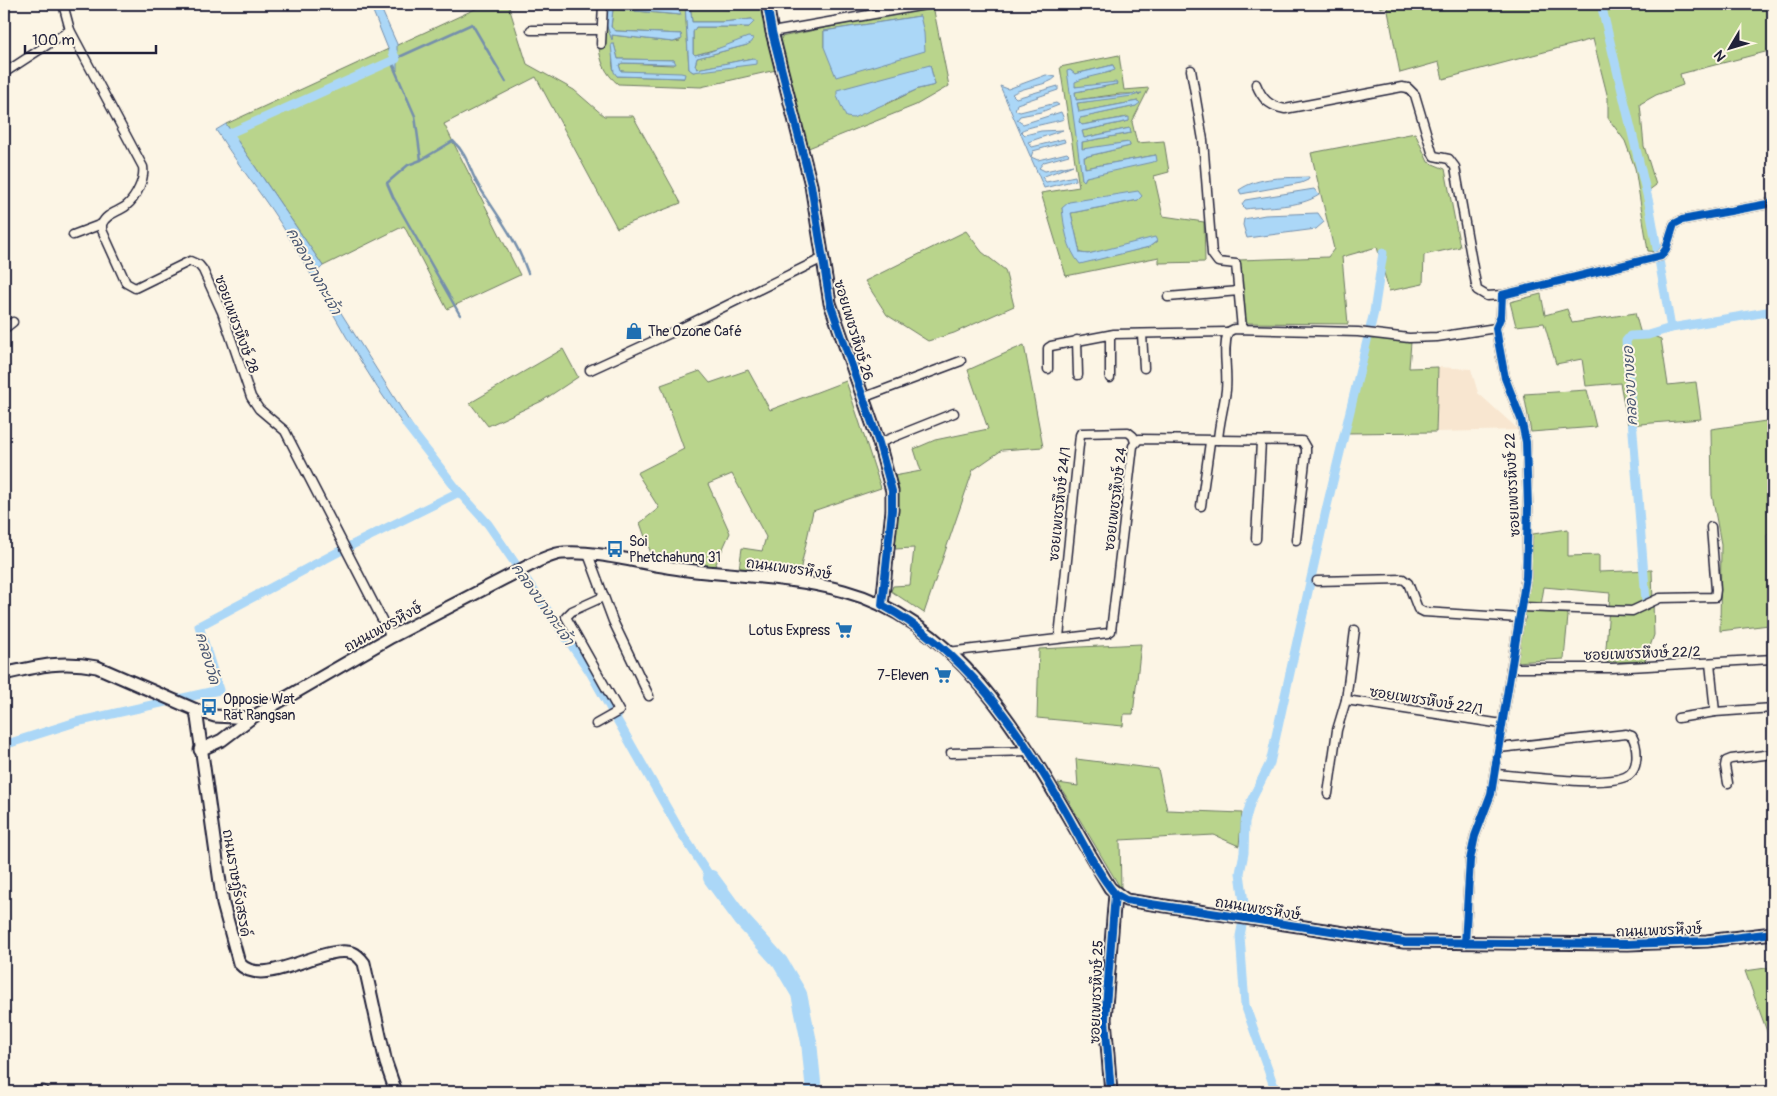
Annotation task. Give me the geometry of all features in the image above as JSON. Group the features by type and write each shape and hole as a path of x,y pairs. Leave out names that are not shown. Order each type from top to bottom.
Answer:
{"main road":[{"name":"ซอยเพชรหึงษ์ 26","path":"767,4 772,32 811,185 821,259 830,304 888,471 892,510 882,605"},
{"name":"ถนนเพชรหึงษ์","path":"200,750 222,740 251,718 391,637 538,561 562,553 588,554 660,567 811,584 845,591 882,605 918,627 948,652 985,691 1030,751 1115,894 1126,900 1404,942 1687,942 1773,933"},
{"path":"4,674 60,662 76,663 97,667 195,710 215,716 251,718"},
{"name":"ถนนราษฎ์รังสรรค์","path":"195,710 222,904 239,963 244,970 262,973 342,952 356,955 364,963 386,1063 396,1092"},
{"name":"ซอยเพชรหึงษ์ 25","path":"1111,1092 1105,1019 1115,894"}],"street":[{"path":"63,4 70,30 143,167 143,178 129,203 107,216 102,224 73,235"},
{"path":"601,44 603,4"},
{"path":"772,32 930,4"},
{"path":"4,74 70,30"},
{"path":"531,30 601,30"},
{"path":"1192,70 1203,140 1212,254 1218,262 1236,264 1242,329"},
{"path":"1256,84 1264,100 1270,105 1285,109 1402,87 1412,90 1416,96 1434,156 1449,159 1455,167 1477,290 1486,296 1502,295 1661,256 1666,249 1674,224 1682,220 1773,203"},
{"name":"ซอยเพชรหึงษ์ 28","path":"102,224 110,247 130,288 141,286 184,263 195,262 203,270 222,312 251,397 259,409 285,431 391,637"},
{"path":"590,370 674,332 821,259"},
{"path":"1168,297 1239,291"},
{"name":"ซอยเพชรหึงษ์ 22","path":"1465,942 1472,848 1492,794 1522,607 1528,541 1526,442 1521,420 1505,378 1496,328 1501,316 1502,295"},
{"path":"4,329 13,322"},
{"path":"1048,369 1048,348 1077,340 1110,335 1228,332 1242,329 1358,332 1409,338 1437,337 1496,328"},
{"path":"1201,506 1226,392 1225,342 1228,332"},
{"path":"1142,334 1144,368"},
{"path":"1110,335 1110,378"},
{"path":"1077,340 1078,375"},
{"path":"862,398 961,361"},
{"path":"879,443 954,413"},
{"name":"ซอยเพชรหึงษ์ 24/1","path":"1059,637 1080,435 1082,433 1128,432 1133,436 1135,442"},
{"name":"ซอยเพชรหึงษ์ 24","path":"948,652 1028,643 1059,637 1108,633 1112,628 1133,446 1139,439 1261,442 1302,441 1306,448 1296,540"},
{"path":"1256,539 1261,442"},
{"path":"1522,607 1632,611 1660,598 1714,597 1716,590 1711,526"},
{"path":"588,554 603,597 649,696"},
{"path":"1318,581 1403,579 1408,583 1418,610 1424,612 1520,618"},
{"path":"596,724 619,711 566,617 572,611 603,597"},
{"path":"1328,794 1337,730 1346,700 1355,630"},
{"name":"ซอยเพชรหึงษ์ 22/2","path":"1511,668 1612,668 1773,659"},
{"path":"1710,663 1715,712"},
{"name":"ซอยเพชรหึงษ์ 22/1","path":"1346,700 1502,724"},
{"path":"1678,718 1715,712 1773,708"},
{"path":"1495,774 1570,780 1611,779 1626,776 1632,771 1636,754 1636,743 1632,736 1626,734 1499,748"},
{"path":"951,753 1030,751"},
{"path":"1728,783 1726,761 1773,754"},
{"path":"32,1092 43,1090 46,1092"}],"shaded area":[{"path":"1438,367 1471,369 1478,393 1519,430 1436,432"}],"green space":[{"path":"486,4 508,4 527,64 574,90 604,116 633,116 681,203 617,228 536,77 444,124 520,275 447,309 404,226 323,266 226,124"},
{"path":"600,4 607,4 606,24 612,39 612,35 673,42 680,41 681,34 616,31 611,28 613,9 680,15 679,10 616,4 685,4 689,69 693,72 753,58 698,69 695,65 697,58 747,45 724,47 695,55 693,54 693,32 696,27 749,27 752,19 723,22 692,22 690,4 695,4 694,8 747,9 752,4 766,4 776,70 701,87 618,84 604,67 601,57 598,37","holes":["614,44 618,59 674,60 674,65 622,63 619,65 621,71 684,78 617,76 613,65"]},
{"path":"1379,4 1771,4 1773,50 1680,74 1683,85 1656,95 1640,104 1644,146 1656,185 1648,191 1659,252 1648,251 1635,168 1625,141 1608,118 1608,98 1593,39 1443,79 1439,62 1400,73 1387,6 1380,8"},
{"path":"933,6 949,86 916,105 806,149 776,38","holes":["920,16 824,47 824,31","930,65 935,85 918,89 885,105"]},
{"path":"1119,55 1124,90 1149,88 1132,122 1137,143 1164,141 1169,172 1154,176 1163,216 1204,222 1205,262 1159,263 1159,257 1066,276 1041,193 1079,187 1060,67","holes":["1113,65 1111,72 1087,76 1074,82 1075,87 1117,84 1075,92 1076,100 1120,94 1140,94 1077,103 1079,112 1138,101 1139,103 1136,106 1079,118 1079,122 1082,125 1128,117 1129,121 1082,131 1084,138 1130,128 1131,133 1082,142 1082,150 1129,142 1130,146 1084,157 1085,168 1156,155 1086,177 1084,181 1082,179 1070,70 1075,74","1142,196 1138,200 1071,213 1080,253 1088,254 1157,241 1149,247 1080,263 1062,208"]},
{"path":"1415,133 1428,162 1445,169 1460,247 1424,255 1423,284 1389,291 1377,247 1342,257 1348,324 1246,323 1239,260 1328,257 1334,249 1311,153"},
{"path":"966,231 982,252 1005,270 1014,306 954,333 928,341 887,315 865,281"},
{"path":"1541,294 1545,315 1567,309 1572,323 1635,313 1640,331 1661,339 1668,385 1696,382 1701,419 1628,425 1620,383 1586,386 1582,359 1556,364 1544,323 1516,326 1510,302"},
{"path":"1366,337 1411,342 1409,368 1438,367 1436,432 1345,433 1342,430"},
{"path":"1024,345 1043,447 1002,450 973,470 924,613 891,591 893,586 910,585 914,548 895,549 894,476 921,471 914,449 935,440 988,429 968,370"},
{"path":"563,349 578,377 542,401 488,426 470,403"},
{"path":"748,370 770,410 846,381 881,488 813,511 800,571 739,569 742,548 762,551 766,537 732,474 708,484 730,533 715,566 653,559 640,523 659,508 637,473 684,449 661,385 700,371 710,383"},
{"path":"1587,390 1596,427 1531,432 1524,394"},
{"path":"1773,420 1773,533 1767,534 1769,625 1720,631 1721,544 1712,495 1711,429"},
{"path":"1568,529 1568,556 1599,555 1599,572 1652,570 1654,635 1645,661 1605,662 1610,593 1544,587 1541,605 1566,606 1568,616 1564,659 1515,662 1526,605 1533,534"},
{"path":"1141,644 1133,714 1124,714 1123,726 1037,718 1039,649"},
{"path":"1076,759 1158,769 1167,810 1242,813 1239,846 1214,835 1120,840 1121,889 1058,783 1078,786"},
{"path":"1773,967 1773,1048 1745,971"}],"water":[{"path":"370,4 379,4 397,44 397,71"},
{"path":"607,4 679,10 681,15 613,9 611,27 616,31 681,34 682,39 673,42 612,35 612,40 606,24"},
{"path":"685,4 690,4 692,22 723,22 752,19 754,22 749,27 696,27 693,32 693,53 695,55 709,52 748,37 753,38 752,42 747,45 697,58 695,65 697,69 753,58 757,60 757,64 693,72 689,69"},
{"path":"695,4 752,4 747,9 694,8"},
{"path":"920,16 924,33 925,51 836,77 824,47 824,31"},
{"path":"611,44 614,44 618,59 674,60 676,64 622,63 619,65 621,71 681,73 685,74 684,78 617,76 614,72"},
{"path":"930,65 935,85 918,89 853,118 846,117 837,96 837,90"},
{"path":"1113,65 1115,70 1075,82 1075,87 1116,82 1117,84 1075,92 1076,100 1142,93 1133,96 1077,103 1079,112 1138,101 1140,103 1136,106 1080,118 1079,122 1082,125 1129,117 1129,121 1082,131 1084,138 1130,128 1131,133 1082,142 1082,149 1129,142 1130,146 1084,157 1085,168 1156,155 1157,161 1086,177 1084,181 1082,179 1067,71 1070,70 1075,74"},
{"path":"1046,75 1056,77 1012,94 1016,98 1058,86 1058,90 1017,104 1015,110 1020,112 1056,103 1059,105 1041,112 1020,116 1017,120 1023,124 1061,112 1064,119 1021,131 1025,135 1041,131 1063,130 1028,142 1032,147 1064,139 1065,142 1033,151 1031,157 1038,160 1067,153 1069,155 1044,162 1039,168 1045,171 1073,165 1042,177 1046,182 1075,176 1076,180 1044,188 1000,86 1008,89"},
{"path":"226,124 323,266 316,273 416,432 411,435 377,388 280,223 216,130"},
{"path":"1309,177 1308,180 1301,183 1241,194 1239,190 1247,185 1264,180"},
{"path":"1314,189 1319,195 1293,204 1245,209 1242,204 1245,200"},
{"path":"1138,191 1142,196 1138,200 1071,213 1080,253 1088,254 1155,237 1157,241 1149,247 1080,264 1069,245 1062,208 1069,202"},
{"path":"1318,213 1324,222 1316,229 1247,238 1243,225 1244,219 1265,215"}],"waterway":[{"name":"คลองบางยอ","path":"1601,4 1649,203 1671,328"},
{"path":"397,58 472,24 506,82"},
{"path":"233,140 228,134 396,59 393,53"},
{"path":"391,61 415,116 421,160 408,165 387,183 393,197 460,315"},
{"path":"421,160 453,141 466,158 476,182 513,239 528,273"},
{"path":"1276,1092 1245,1005 1240,936 1245,910 1240,873 1244,853 1245,822 1251,801 1270,763 1327,506 1374,312 1383,253"},
{"name":"คลองบางยอ","path":"1646,601 1626,341 1630,336 1648,335 1671,328 1773,311"},
{"name":"คลองบางกะเจ้า","path":"406,424 459,492 488,524 590,672 680,831 711,878"},
{"name":"คลองวัด","path":"348,547 459,492"},
{"name":"คลองวัด","path":"4,745 76,722 219,690 199,626 340,551"},
{"name":"คลองบางกะเจ้า","path":"711,878 742,920 780,962 799,994 809,1042 814,1092"}],"cycle path":[{"path":"767,4 772,32 811,185 830,303 879,443 892,491 892,510 882,605 911,623 939,644 986,693 1027,748 1093,862 1115,894 1126,900 1404,942 1628,944 1707,941 1773,933"},
{"path":"1465,943 1470,860 1475,836 1491,794 1526,577 1528,508 1526,442 1521,419 1505,378 1496,328 1501,316 1502,295 1661,256 1666,249 1674,224 1682,220 1773,203"},
{"path":"1111,1092 1105,1019 1115,894"}],"place":[{"name":"The Ozone Café","path":"634,331"},
{"name":"Soi Phetchahung 31","path":"615,549"},
{"name":"Lotus Express","path":"844,630"},
{"name":"7-Eleven","path":"943,675"},
{"name":"Opposie Wat Rat Rangsan","path":"209,707"}]}
